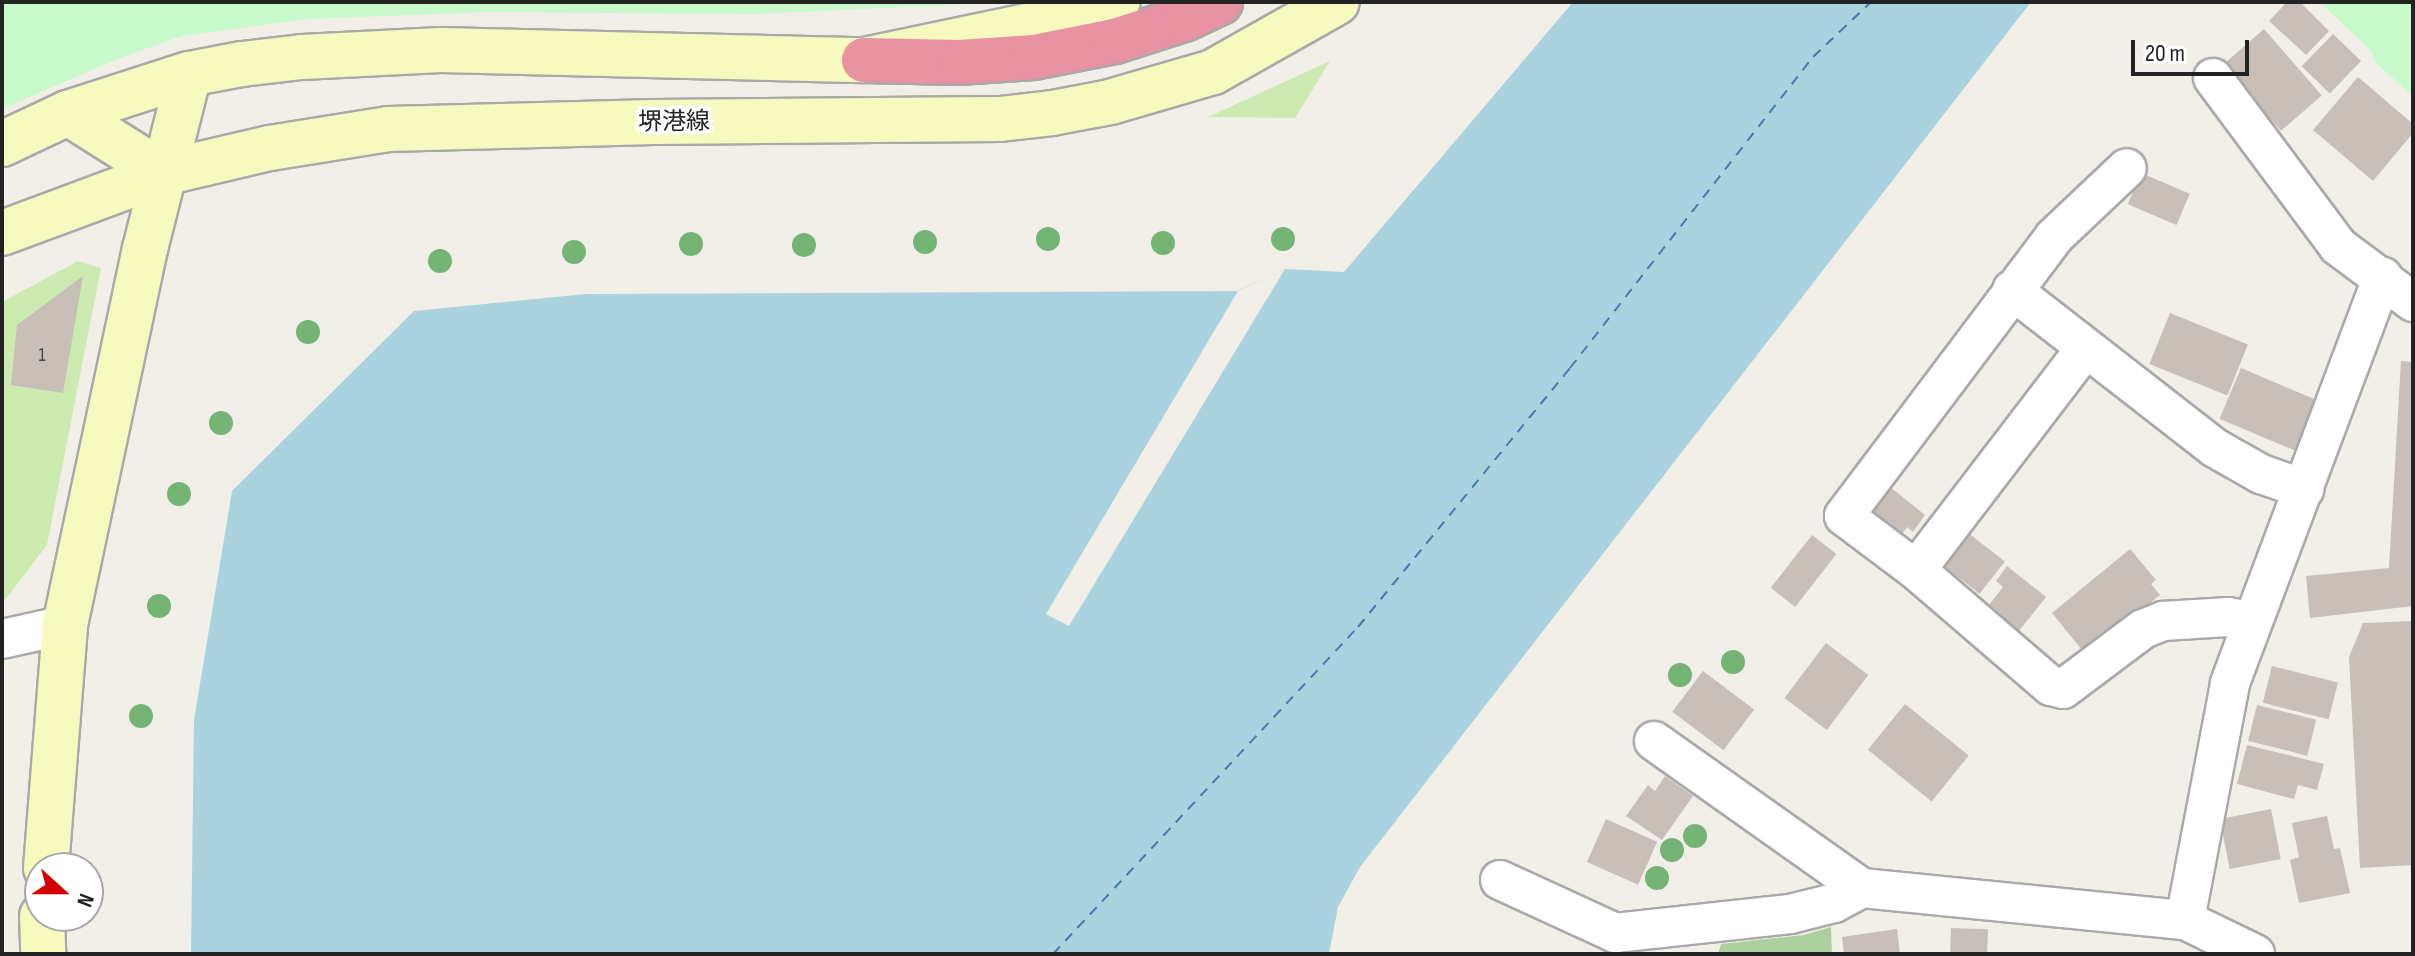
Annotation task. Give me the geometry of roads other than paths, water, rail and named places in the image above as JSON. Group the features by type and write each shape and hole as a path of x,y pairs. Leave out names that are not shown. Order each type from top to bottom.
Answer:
{"highway":[{"path":"864,60 959,62 1034,57 1115,41 1184,19 1220,2"}],"main road":[{"path":"2,144 68,113 189,74 302,57 441,50 864,60 1070,17 1118,2"},
{"name":"堺港線","path":"2,233 163,173 270,148 388,129 654,122 1000,119 1052,113 1110,102 1213,72 1337,2"},
{"path":"47,852 65,625 163,173 189,74"},
{"path":"68,113 163,173"},
{"path":"42,932 43,954"}],"street":[{"path":"2213,78 2338,246 2413,302"},
{"path":"2127,168 2054,237 1844,516 1974,617 2051,686 2063,689 2135,635 2163,621 2228,617 2253,622"},
{"path":"2185,920 2230,683 2383,277"},
{"path":"2012,290 2215,448 2261,474 2304,489"},
{"path":"1916,570 2085,349"},
{"path":"2,639 65,625"},
{"path":"1654,741 1862,888 2185,920 2255,954"},
{"path":"1500,880 1615,933 1790,914 1834,903 1862,888"}],"water":[{"path":"1573,2 2031,2 1360,867 1338,907 1329,954 191,954 194,720 232,491 414,311 586,294 1237,291 1285,269 1344,272"}]}
